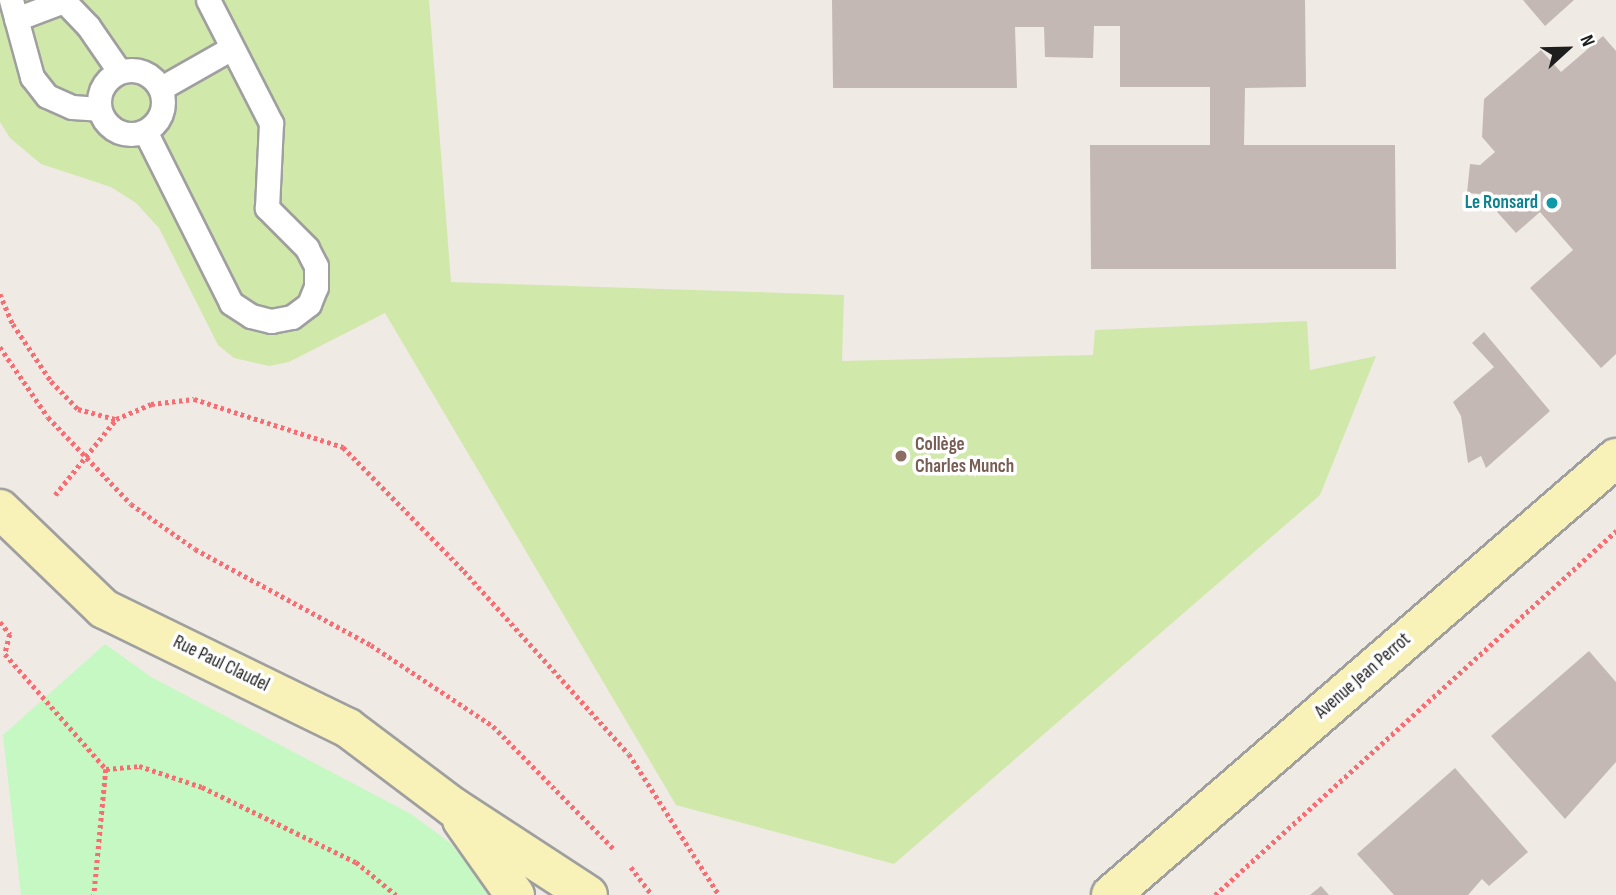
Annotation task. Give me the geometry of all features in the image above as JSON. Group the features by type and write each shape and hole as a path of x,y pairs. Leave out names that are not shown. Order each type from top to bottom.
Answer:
{"main road":[{"name":"Avenue Jean Perrot","path":"1111,895 1616,458"},
{"name":"Rue Paul Claudel","path":"0,509 104,609 348,727 453,807 588,895"},
{"name":"Rue Paul Claudel","path":"453,807 516,895"}],"lane":[{"path":"146,133 231,303 251,316 271,321 292,317 309,304 316,287 316,266 307,248 267,208 271,123 208,0"},
{"path":"99,109 72,107 47,96 32,76 13,10 64,1 88,26 118,71"},
{"path":"163,87 232,48"},
{"path":"146,133 114,130 100,119 96,102 103,84 118,71 135,70 163,87"},
{"path":"146,133 161,114 163,87"}],"path":[{"path":"0,294 13,324 51,381 78,409 116,419 151,404 194,399 343,447 464,571 629,754 719,895"},
{"path":"0,347 48,417 131,504 195,549 371,645 493,726 634,870 652,895"},
{"path":"1214,895 1616,531"},
{"path":"0,622 10,634 5,654 106,769 94,895"},
{"path":"106,769 139,766 202,787 356,862 396,895"}],"green space":[{"path":"0,0 429,0 451,282 844,295 842,361 1093,355 1095,330 1307,321 1310,370 1376,356 1320,495 894,864 676,805 385,313 289,362 269,366 234,358 218,345 159,228 136,203 111,187 41,164 10,138 0,122"},
{"path":"105,644 151,677 411,814 449,842 494,895 21,895 3,735"}],"building":[{"path":"832,0 1305,0 1306,87 1245,88 1244,145 1395,145 1396,269 1091,269 1090,145 1210,145 1210,87 1120,87 1120,26 1094,26 1093,58 1045,57 1044,27 1015,27 1017,88 833,88"},
{"path":"1523,0 1574,0 1545,26"},
{"name":"Le Ronsard","path":"1603,36 1616,51 1616,354 1601,368 1530,288 1573,250 1540,212 1516,233 1481,194 1467,193 1470,164 1480,165 1495,152 1482,137 1484,99 1541,50 1561,72"},
{"path":"1484,332 1550,411 1486,468 1481,456 1468,463 1461,416 1453,402 1494,367 1472,343"},
{"path":"1589,651 1616,682 1616,762 1565,819 1491,736"},
{"path":"1455,768 1528,852 1489,886 1482,879 1468,895 1394,895 1357,854"},
{"path":"1321,886 1329,895 1310,895"}],"place":[{"name":"Le Ronsard","path":"1552,203"},
{"name":"Collège Charles Munch","path":"901,456"}]}
